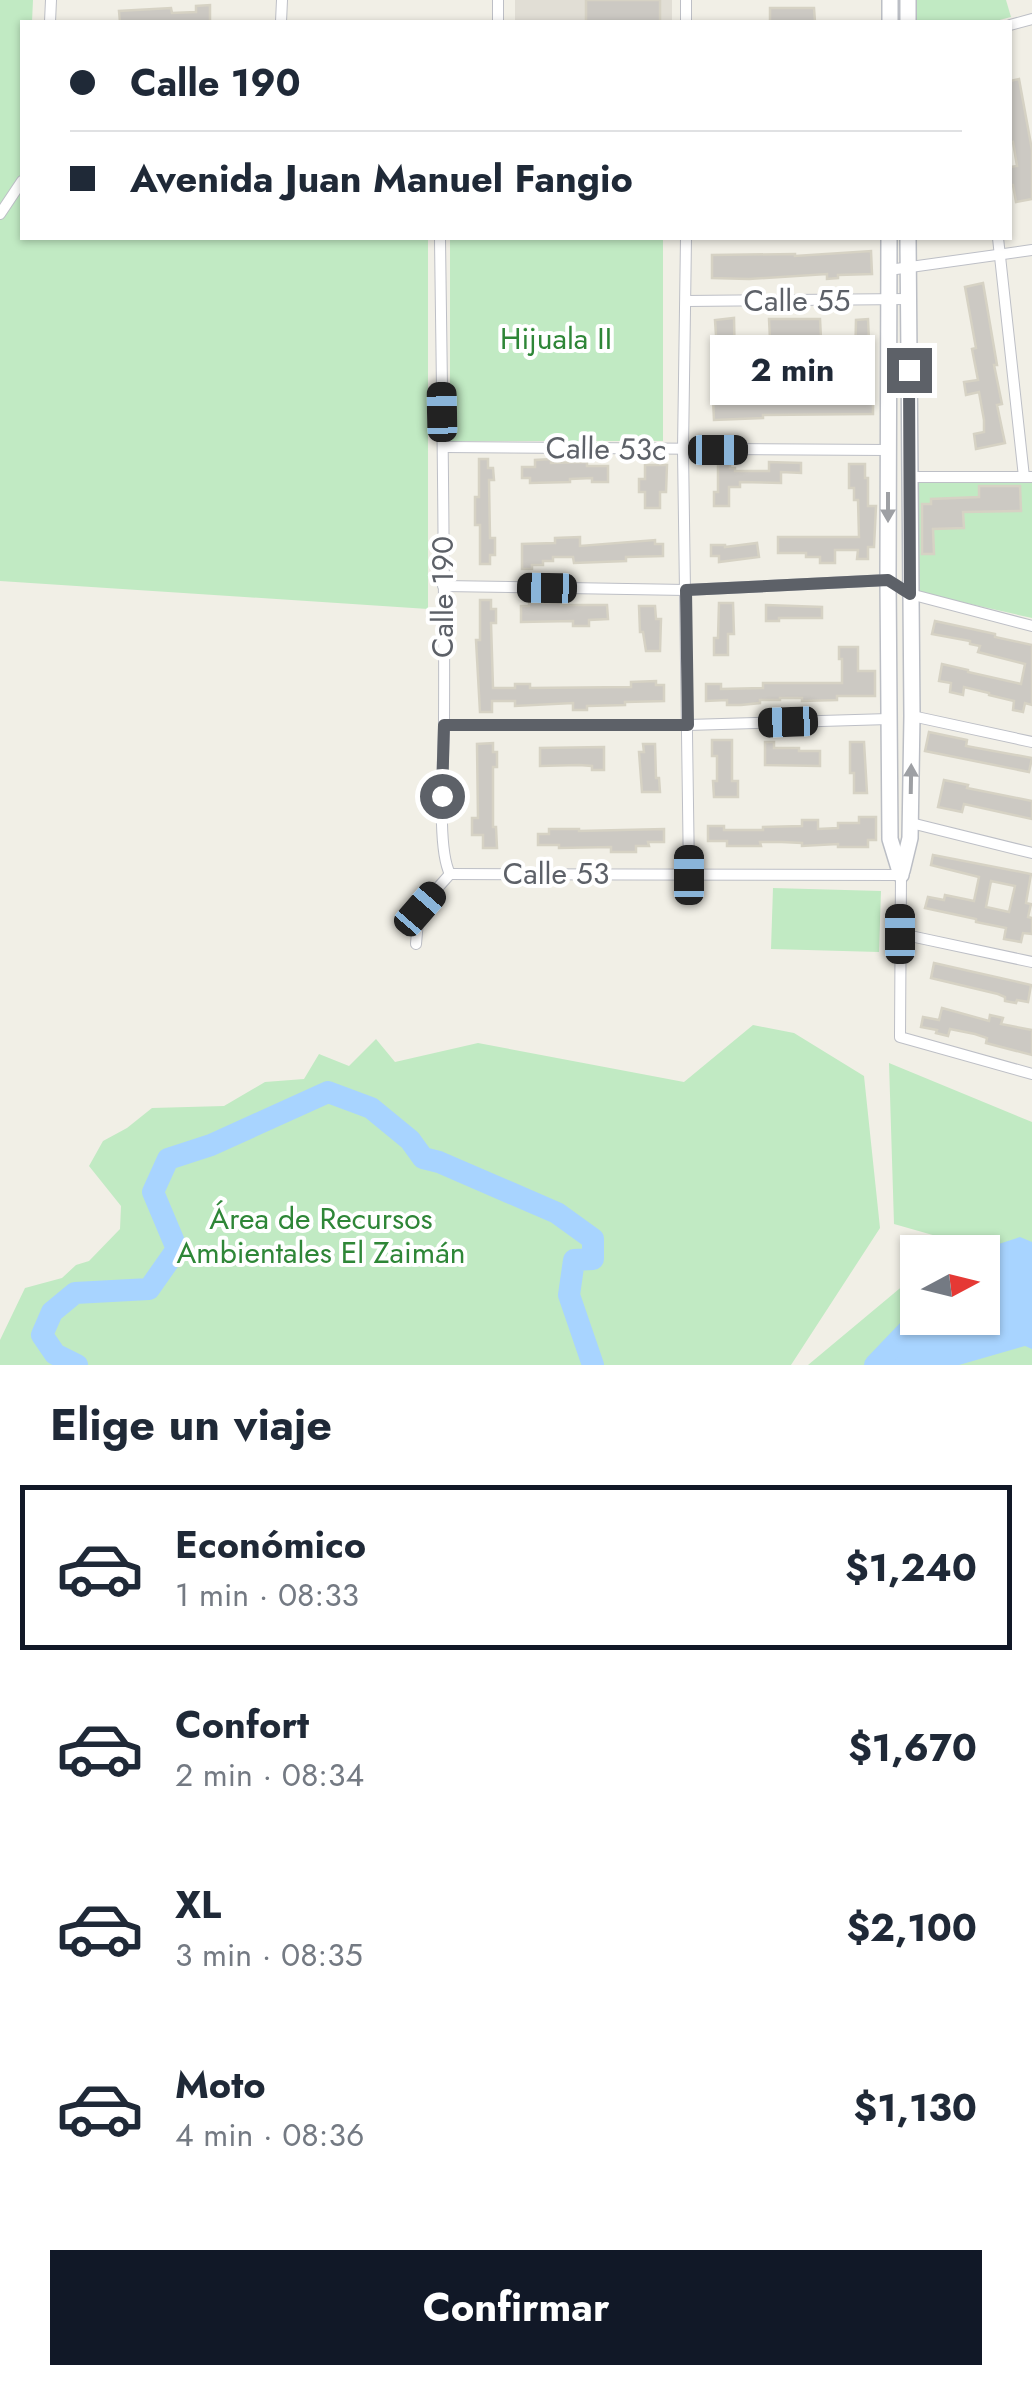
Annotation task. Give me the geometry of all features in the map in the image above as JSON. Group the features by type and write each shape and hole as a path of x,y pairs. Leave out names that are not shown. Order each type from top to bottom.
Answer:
{"main road":[{"path":"889,240 890,839 901,875"},
{"path":"901,875 911,823 908,240"}],"street":[{"path":"0,214 20,184"},
{"name":"Calle 190","path":"440,240 442,796 444,863 450,874"},
{"path":"686,240 683,450 689,875"},
{"path":"910,477 1028,477 998,240"},
{"path":"889,270 1032,250"},
{"name":"Calle 55","path":"686,301 909,299"},
{"name":"Calle 53c","path":"443,447 888,450"},
{"path":"443,586 686,590 888,580 910,594 1032,626"},
{"path":"912,716 1032,742"},
{"path":"444,725 688,725 889,718"},
{"path":"911,823 1032,853"},
{"path":"416,944 420,909 450,874"},
{"name":"Calle 53","path":"450,874 901,875"},
{"path":"901,875 900,1037 1032,1074"},
{"path":"900,934 1032,962"}],"shaded area":[{"path":"515,0 672,0 672,20 515,20"}],"green space":[{"path":"0,0 33,0 32,20 20,20 20,240 428,240 428,609 0,581"},
{"path":"912,0 1006,0 1011,17 1000,20 912,20"},
{"name":"Hijuala II","path":"450,240 663,240 663,441 450,441"},
{"path":"912,480 1032,481 1032,618 912,591"},
{"path":"773,888 881,891 879,952 771,949"},
{"name":"Área de Recursos Ambientales El Zaimán","path":"753,1025 794,1033 864,1076 880,1228 791,1365 0,1365 0,1340 25,1288 62,1278 76,1265 89,1261 120,1229 121,1206 89,1166 103,1141 152,1108 224,1106 265,1082 304,1079 319,1054 349,1066 376,1039 395,1062 478,1043 684,1082"},
{"path":"889,1063 1032,1122 1032,1365 808,1365 900,1288 900,1335 1000,1335 1000,1235 933,1235 894,1224"}],"water":[{"path":"1020,1237 1032,1242 1032,1349 1025,1346 959,1365 880,1365 900,1326 900,1335 1000,1335 1000,1244"}],"building":[{"path":"586,0 660,0 660,20 586,20"},
{"path":"210,5 210,20 120,20 119,11 171,8 172,13 196,12 196,6"},
{"path":"770,8 814,8 815,20 770,20"},
{"path":"1019,79 1032,150 1032,199 1016,202 1012,185 1012,167 1017,166 1012,142 1012,81"},
{"path":"871,251 872,274 827,279 827,274 712,278 712,255 795,256"},
{"path":"983,283 1005,443 976,449 974,434 984,432 984,420 979,392 966,395 964,382 978,380 965,287"},
{"path":"734,318 735,365 718,366 715,320"},
{"path":"769,319 820,319 821,339 770,339"},
{"path":"868,319 870,364 855,364 856,320"},
{"path":"873,391 873,414 763,415 714,420 713,399"},
{"path":"479,459 488,459 488,468 493,468 494,480 489,480 490,538 495,538 495,555 490,555 490,564 480,564 480,525 475,525"},
{"path":"551,459 551,463 608,466 608,482 592,482 592,478 530,483 530,478 522,478 522,467 535,467 535,460"},
{"path":"718,462 730,462 735,471 769,471 769,462 801,463 801,473 781,472 781,483 740,482 740,487 729,487 729,506 714,506"},
{"path":"849,464 865,464 868,506 876,506 874,547 868,547 868,559 857,559 858,550 835,550 835,563 820,563 820,557 806,557 806,553 778,553 778,537 859,537 858,500 854,500 854,488 849,488"},
{"path":"645,465 667,465 666,492 660,492 660,508 645,508 645,492 639,492 639,479 645,479"},
{"path":"979,486 1020,486 1021,511 963,512 964,528 933,529 934,554 922,554 922,504 931,504 931,499 979,497"},
{"path":"580,537 580,546 655,540 655,544 663,544 663,556 574,563 573,557 553,557 553,561 543,561 543,565 522,569 522,544"},
{"path":"757,543 759,557 719,562 719,556 711,556 711,545"},
{"path":"480,600 491,600 491,609 496,609 496,623 491,623 493,688 515,688 515,684 530,684 530,688 631,687 631,682 656,681 656,685 664,685 664,701 573,710 573,703 515,706 515,701 492,701 492,712 480,712 476,640 480,640"},
{"path":"561,602 607,605 608,619 589,620 589,626 573,626 573,621 521,622 521,606"},
{"path":"719,603 733,603 734,634 728,634 728,655 714,655"},
{"path":"766,605 822,607 822,618 766,621"},
{"path":"639,606 655,606 656,619 661,619 660,651 646,651 640,632"},
{"path":"935,621 1032,645 1032,705 1025,703 1023,712 1013,710 1014,701 989,693 964,687 963,695 950,692 951,683 939,681 942,664 1021,684 1025,664 978,652 980,646 970,641 932,634"},
{"path":"839,647 858,647 858,671 875,671 875,696 802,701 780,698 741,705 727,705 727,700 706,701 706,684 721,684 721,689 763,688 763,683 842,683"},
{"path":"929,732 967,740 966,746 1032,758 1029,772 925,751"},
{"path":"712,740 732,740 732,781 738,781 738,797 714,797 717,756 712,756"},
{"path":"765,742 774,742 774,748 820,751 820,766 765,765"},
{"path":"850,742 864,742 867,793 854,793"},
{"path":"493,743 493,752 497,752 497,767 493,767 493,827 497,848 483,848 483,835 472,835 472,818 478,818 477,744"},
{"path":"643,744 655,744 660,792 642,792 639,752 644,752"},
{"path":"604,747 604,770 579,765 540,766 540,748"},
{"path":"944,780 1032,801 1032,819 964,804 962,812 938,807"},
{"path":"859,817 876,817 876,840 868,840 868,847 782,842 727,846 727,841 708,841 708,826 763,830 802,826 802,820 818,820 818,829 838,828 838,823 859,823"},
{"path":"549,829 664,829 664,842 636,846 636,852 611,852 611,847 538,845 538,834 549,834"},
{"path":"933,855 1031,874 1026,903 1031,904 1028,917 1032,918 1032,934 1023,933 1021,942 1004,939 1006,928 925,908 928,897 944,900 945,895 974,901 979,877 931,865","holes":["991,881 1015,886 1009,912 986,907"]},
{"path":"934,963 1031,985 1028,1002 1005,1001 998,994 931,978"},
{"path":"942,1008 989,1021 990,1015 1003,1018 1001,1024 1032,1030 1032,1055 986,1043 987,1038 975,1034 950,1029 948,1036 921,1027 923,1017 939,1020"}],"waterway":[{"path":"77,1365 55,1354 42,1335 52,1312 75,1293 149,1289 177,1249 153,1192 168,1159 211,1145 328,1092 371,1108 410,1140 423,1158 557,1213 593,1239 593,1259 574,1260 569,1295 593,1365"},
{"path":"875,1365 904,1335"}],"route":[{"path":"442,796 444,725 688,725 686,590 888,580 910,594 909,370"}]}
